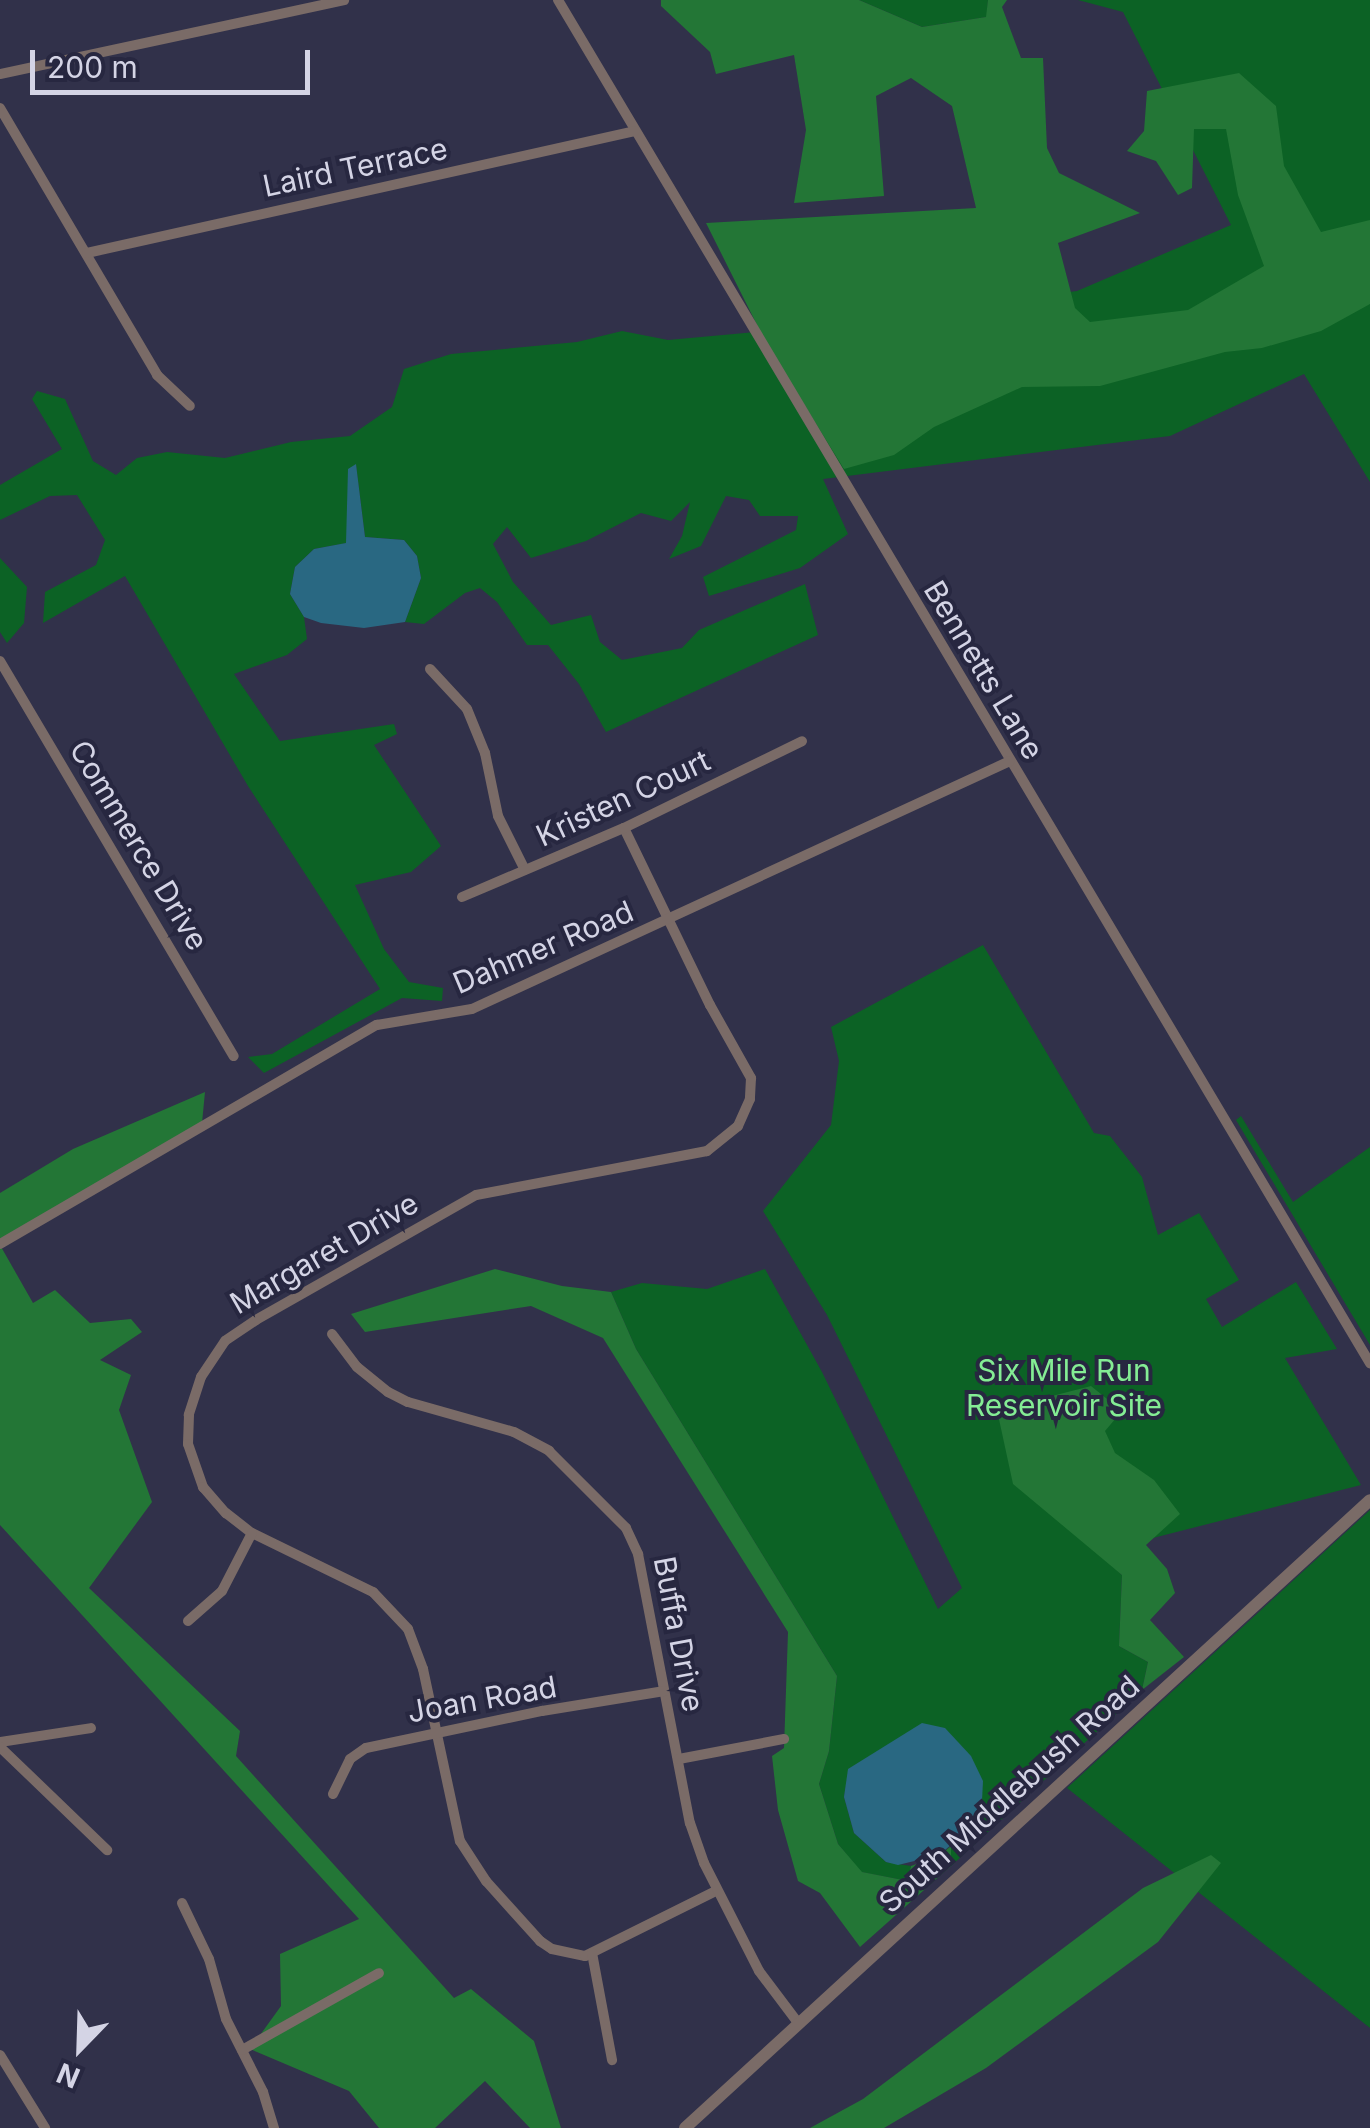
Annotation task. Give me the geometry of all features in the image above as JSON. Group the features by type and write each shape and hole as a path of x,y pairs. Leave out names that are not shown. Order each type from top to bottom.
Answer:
{"street":[{"path":"0,74 344,0"},
{"name":"Bennetts Lane","path":"558,0 1370,1363"},
{"path":"0,108 158,374 190,406"},
{"name":"Laird Terrace","path":"87,253 635,132"},
{"name":"Commerce Drive","path":"0,661 234,1056"},
{"path":"430,669 467,709 485,753 498,816 525,870"},
{"name":"Kristen Court","path":"462,897 624,828 802,741"},
{"name":"Dahmer Road","path":"0,1244 377,1025 472,1009 1010,761"},
{"name":"Margaret Drive","path":"592,1953 576,1956 552,1949 486,1881 454,1826 415,1642 399,1616 350,1578 252,1533 212,1500 188,1444 189,1415 201,1377 234,1333 476,1195 707,1150 738,1126 750,1099 751,1078 624,828"},
{"name":"Buffa Drive","path":"332,1334 357,1366 388,1392 408,1402 529,1439 561,1460 626,1528 638,1554 690,1823 716,1892 760,1971 799,2024"},
{"name":"South Middlebush Road","path":"685,2128 1370,1500"},
{"path":"188,1621 222,1590 252,1533"},
{"name":"Joan Road","path":"334,1794 356,1753 436,1732 664,1691"},
{"path":"0,1744 91,1728"},
{"path":"679,1759 784,1739"},
{"path":"0,1744 107,1850"},
{"path":"612,2060 592,1953 716,1892"},
{"path":"182,1903 209,1958 226,2019 263,2092 274,2128"},
{"path":"242,2050 380,1973"},
{"path":"0,2055 45,2128"}],"green space":[{"path":"661,0 859,0 922,27 986,17 988,0 1007,0 1002,7 1021,58 1043,58 1047,148 1059,173 1140,213 1058,243 1075,308 1090,322 1188,310 1264,266 1238,195 1226,129 1194,129 1192,188 1178,195 1156,161 1127,151 1144,131 1147,91 1239,73 1276,106 1284,166 1321,232 1370,220 1370,304 1321,331 1262,348 1225,352 1100,386 1022,387 934,427 894,455 844,469 765,341 706,223 976,208 952,106 911,78 876,96 884,196 794,203 806,130 794,55 716,74 710,52 661,6"},
{"path":"859,0 988,0 987,17 922,27"},
{"path":"1078,0 1370,0 1370,482 1304,374 1170,436 823,479 848,534 800,568 709,596 703,577 796,530 798,516 760,516 749,500 726,496 701,546 669,559 682,536 690,502 671,521 641,513 586,541 531,558 507,527 493,544 513,582 551,625 591,615 600,642 622,660 682,648 699,630 805,584 818,635 606,732 579,684 548,645 527,645 497,602 480,588 465,593 424,624 405,622 421,578 417,556 404,540 365,537 356,465 347,543 314,549 295,567 290,594 304,617 307,639 287,655 234,674 280,741 394,724 397,734 374,745 441,846 411,872 355,885 384,949 409,982 443,988 442,1001 402,998 264,1073 248,1057 272,1054 380,989 248,786 125,576 43,623 45,592 96,565 105,540 77,495 50,496 0,520 0,485 62,449 32,399 37,391 65,399 93,461 116,475 137,458 167,452 225,458 291,442 350,436 392,407 404,369 451,354 577,342 622,331 668,340 768,331 1077,291 1231,225 1123,12"},
{"path":"0,558 27,587 24,623 7,643 0,632"},
{"name":"Six Mile Run Reservoir Site","path":"983,945 1094,1133 1110,1136 1142,1177 1158,1235 1199,1213 1239,1280 1206,1299 1222,1327 1296,1282 1337,1349 1285,1358 1361,1485 1098,1552 1122,1575 1119,1646 1148,1662 1142,1690 951,1866 951,1846 963,1835 922,1724 849,1769 844,1797 854,1833 886,1862 911,1866 908,1881 861,1872 838,1844 819,1784 829,1751 837,1676 636,1349 611,1292 642,1283 707,1289 765,1269 822,1372 938,1609 962,1588 827,1315 763,1211 831,1125 839,1061 831,1027"},
{"path":"205,1092 202,1123 0,1240 0,1193 73,1149"},
{"path":"1241,1116 1293,1202 1370,1147 1370,1345 1236,1120"},
{"path":"0,1245 33,1303 55,1290 90,1323 131,1319 142,1332 100,1360 131,1375 119,1410 152,1502 89,1588 240,1731 236,1756 454,1998 471,1989 534,2041 561,2128 530,2128 485,2081 435,2128 379,2128 349,2091 250,2049 281,2006 280,1954 359,1919 0,1525"},
{"path":"495,1269 562,1286 611,1292 636,1349 837,1676 829,1751 819,1784 838,1844 862,1872 908,1881 911,1866 939,1856 951,1846 951,1866 860,1947 820,1893 798,1881 778,1810 772,1756 784,1748 788,1632 603,1338 531,1306 365,1332 351,1314"},
{"path":"1091,1386 1122,1411 1105,1431 1115,1453 1154,1480 1180,1514 1146,1545 1167,1569 1175,1593 1150,1620 1184,1657 1142,1690 1148,1662 1119,1646 1122,1575 1013,1484 997,1410"},
{"path":"1370,1510 1370,2028 1067,1788"},
{"path":"1211,1855 1221,1863 1158,1942 986,2068 884,2128 810,2128 863,2099 1143,1888"}],"water":[{"path":"356,464 365,537 404,540 417,556 421,578 405,622 364,628 321,623 304,617 290,594 295,567 314,549 346,543 348,469"},
{"path":"922,1723 945,1728 971,1756 983,1781 982,1801 963,1835 939,1855 898,1865 886,1862 854,1833 844,1797 848,1769"}]}
